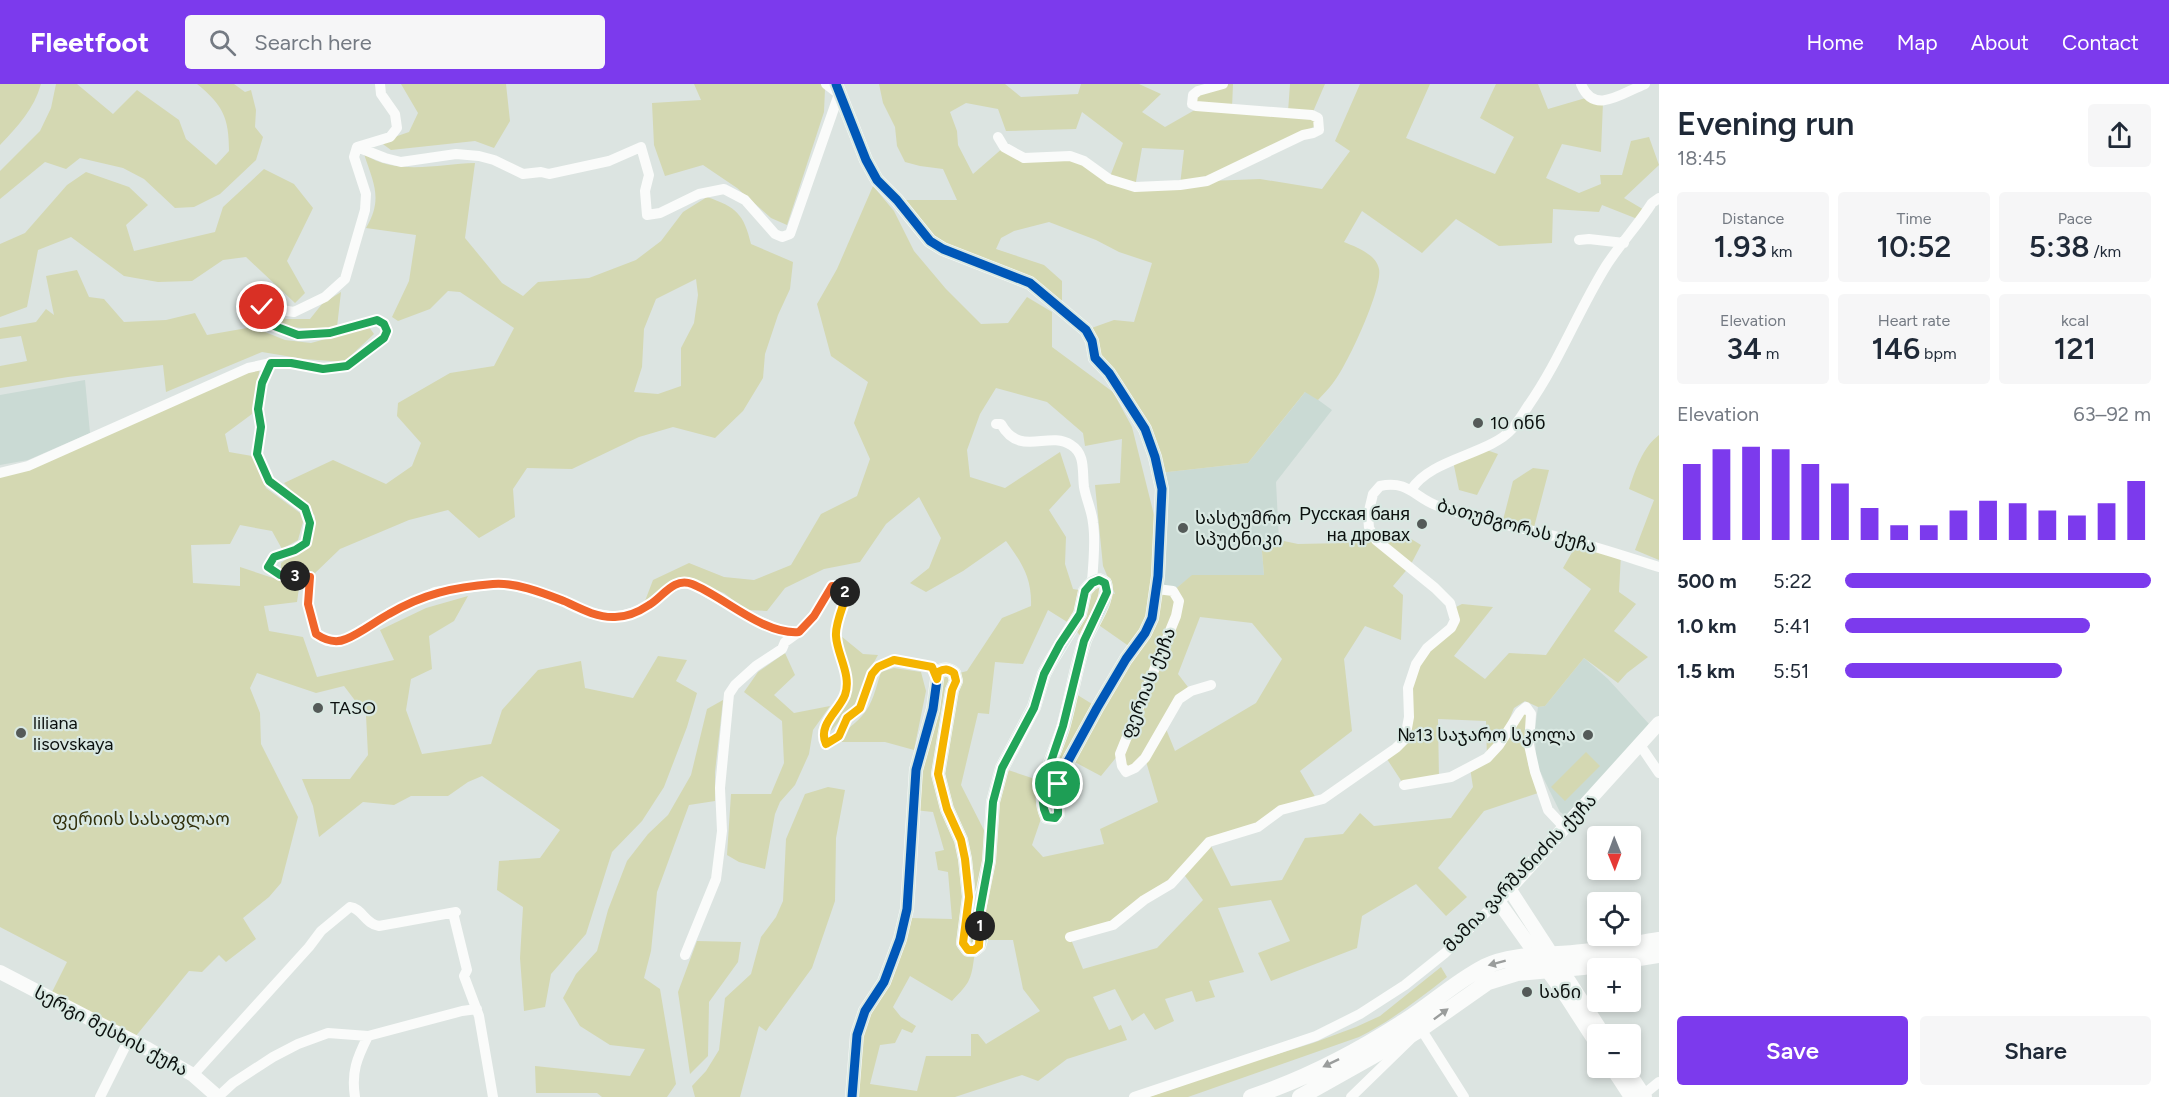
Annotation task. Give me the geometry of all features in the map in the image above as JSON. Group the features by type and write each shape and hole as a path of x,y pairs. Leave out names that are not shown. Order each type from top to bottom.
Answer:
{"main road":[{"path":"1300,1097 1421,1029 1488,982 1549,963 1659,940"},
{"path":"1251,1097 1287,1085 1352,1053 1407,1020 1451,987 1486,966 1515,958 1583,967 1659,955"}],"street":[{"path":"357,147 390,137 397,128 396,114 381,94 380,84"},
{"path":"826,84 838,89 866,160 877,180 897,200 930,241 943,249 1030,283 1086,330 1092,341 1095,358 1109,373 1145,429 1155,457 1162,489 1157,589 1152,618 1145,633 1096,708 1061,774 1057,793 1058,814 1055,818 1047,817 1044,809 1042,796 1044,782 1063,726 1084,641 1107,589 1105,583 1099,580 1092,583 1085,591 1080,614 1044,674 1034,708 1002,768 993,802 989,861 980,910 981,939 979,946 974,950 968,950 963,943 969,897 961,840 947,809 938,774 952,690 956,681 950,669 938,672 933,709 916,770 907,909 900,939 884,982 865,1011 857,1035 852,1097"},
{"path":"998,137 1004,147 1024,158 1070,156 1084,161 1109,179 1135,187 1159,187 1207,181 1303,135 1319,130 1318,117 1312,115 1192,104 1193,94 1222,84"},
{"path":"1581,84 1589,97 1597,102 1606,101 1645,84"},
{"path":"357,147 401,162 456,154 479,156 494,160 523,174 541,172 549,174 609,161 641,147 649,175 645,191 647,215 660,213 699,194 724,189 745,200 776,234 782,237 790,234 838,89"},
{"path":"0,472 28,466 248,368 271,363 291,363 323,369 347,366 384,338 387,331 384,324 377,320 330,333 298,335 256,319 254,313 262,307 294,312 325,297 345,279 365,210 366,194 354,157 357,147"},
{"name":"ბათუმგორას ქუჩა","path":"1659,198 1652,203 1607,265 1568,340 1536,394 1511,430 1482,448 1456,457 1416,482 1411,490 1432,504 1456,513 1564,538 1659,567"},
{"path":"1579,240 1624,243"},
{"path":"271,363 262,383 258,409 261,427 257,454 269,481 305,508 310,523 306,543 295,550 274,557 268,567 280,575 310,577 308,604 316,634 327,641 345,640 392,612 435,592 495,584 515,586 562,600 586,612 615,617 635,612 651,604 673,585 690,583 752,618 785,632 799,632"},
{"path":"996,424 1001,424 1013,437 1023,442 1064,441 1079,453 1093,523 1092,583"},
{"path":"1070,937 1113,924 1144,900 1171,884 1209,842 1258,827 1281,810 1323,799 1396,748 1405,739 1409,717 1408,688 1416,664 1427,648 1451,628 1455,620 1450,603 1376,540 1370,528 1368,520 1373,494 1380,486 1391,484 1411,490"},
{"path":"685,955 716,879 722,831 720,788 729,694 735,685 756,666 782,649 785,642 799,632 814,616 832,586 842,587 846,596 835,634 846,676 845,694 825,725 826,744 839,736 847,718 860,708 872,674 878,667 894,660 932,667 937,679"},
{"name":"ფერიას ქუჩა","path":"1157,589 1173,591 1179,601 1176,616 1120,754 1122,766 1126,772 1135,768 1145,758 1179,699 1191,691 1211,685"},
{"path":"1404,785 1451,777 1487,758 1526,707 1531,714 1529,745 1548,810 1565,828"},
{"name":"მამია ვარშანიძის ქუჩა","path":"1134,1097 1316,1035 1392,996 1445,953 1510,890 1659,723"},
{"path":"1640,745 1659,773"},
{"path":"1510,890 1587,1027"},
{"path":"1498,901 1579,997 1597,1024"},
{"path":"193,1075 216,1052 321,931 350,907 356,908 369,923 379,926 454,912 467,970 464,976 477,1009 493,1097"},
{"path":"1579,997 1578,979 1583,967"},
{"name":"სერგი მესხის ქუჩა","path":"0,972 193,1075 218,1097"},
{"path":"218,1097 233,1083 298,1044 328,1033 368,1036 477,1009"},
{"path":"1351,1097 1421,1029 1464,1097"},
{"path":"355,1097 353,1086 355,1061 368,1036"},
{"path":"100,1097 129,1039"},
{"path":"1622,1078 1640,1096"},
{"path":"1631,1078 1640,1096"},
{"path":"1640,1096 1659,1082"}],"shaded area":[{"path":"85,380 90,433 28,460 0,465 0,395"},
{"path":"1306,391 1332,410 1276,482 1279,540 1261,540 1264,575 1193,575 1173,591 1166,590 1158,576 1159,473 1248,463"},
{"name":"№13 საჯარო სკოლა","path":"1584,658 1608,679 1649,724 1567,817 1560,812 1536,763 1535,728 1538,707 1545,706"}],"green space":[{"path":"0,84 41,84 30,109 0,145"},
{"path":"56,84 77,84 113,114 137,90 179,120 186,139 216,165 229,151 226,121 219,106 197,84 234,84 245,92 251,90 256,110 255,127 263,137 256,160 220,194 194,207 175,208 144,179 123,168 80,158 66,169 45,162 0,199 0,171 40,131 51,108"},
{"path":"401,84 506,84 510,121 494,148 475,141 391,150 380,142 409,132 418,113"},
{"path":"694,84 822,84 825,89 824,112 787,225 771,218 737,188 703,165 665,176 654,145 652,103 701,100"},
{"path":"879,84 1005,84 1021,97 1078,94 1081,84 1139,84 1161,94 1142,112 1165,127 1200,107 1191,99 1223,84 1233,84 1232,108 1288,112 1290,84 1325,84 1312,114 1319,124 1209,181 1260,179 1322,189 1350,151 1335,141 1360,84 1430,84 1406,138 1495,174 1514,137 1480,118 1496,84 1538,84 1548,109 1589,97 1603,102 1601,152 1562,144 1546,178 1579,193 1601,184 1600,175 1622,175 1631,141 1649,137 1659,165 1624,198 1646,211 1640,220 1602,205 1599,212 1553,209 1552,243 1499,246 1456,219 1422,253 1362,211 1344,242 1374,259 1379,269 1379,279 1363,327 1347,361 1331,385 1318,400 1305,392 1248,463 1159,473 1155,457 1086,330 1114,320 1134,322 1152,263 1119,252 1096,240 1049,222 1014,231 1001,238 996,249 1044,265 1062,281 1062,310 1040,292 943,249 897,200 957,200 943,169 905,162 897,146 895,127 883,103","holes":["966,103 998,109 1006,131 1076,129 1082,112 1123,143 1109,179 1070,156 1024,158 1004,147 973,174 958,145 957,131 950,112","1142,148 1184,150 1180,185 1135,187"]},
{"path":"364,154 376,161 404,167 475,163 465,238 502,283 523,296 538,282 589,278 636,260 661,241 683,212 707,197 732,208 742,219 751,244 793,262 790,289 778,315 765,354 763,378 743,411 715,438 673,427 639,437 572,469 527,468 513,489 515,517 479,538 448,510 409,520 340,549 313,575 281,570 281,563 312,541 315,516 284,483 333,460 386,484 412,466 421,443 397,416 398,403 450,373 494,366 514,328 460,292 448,291 430,309 398,321 392,317 409,281 416,235 366,228 374,208 375,191","holes":["696,279 698,295 694,323 681,348 681,386 658,394 634,392 642,367 644,329 656,299"]},
{"path":"264,169 294,184 313,208 287,261 305,293 295,303 246,257 223,260 192,281 158,282 124,276 71,237 38,250 27,307 0,317 0,244 25,233 67,185 86,172 129,187 148,205 126,225 134,251 215,232 223,207"},
{"path":"873,186 894,211 914,251 946,289 981,324 1008,323 1027,297 1052,312 1052,347 1113,392 1132,427 1155,519 1157,589 1173,591 1192,575 1264,575 1261,540 1279,540 1298,544 1345,543 1376,540 1395,529 1421,545 1410,566 1393,586 1403,595 1401,640 1365,626 1344,659 1352,731 1300,771 1317,800 1281,810 1258,827 1209,842 1231,886 1282,880 1305,838 1343,834 1360,813 1374,826 1451,818 1473,787 1470,768 1487,758 1486,721 1438,719 1439,779 1404,785 1385,756 1405,739 1416,664 1451,628 1452,609 1462,604 1493,607 1454,656 1485,679 1509,653 1546,655 1591,589 1563,568 1578,542 1621,554 1619,592 1636,604 1614,631 1648,657 1618,683 1584,658 1545,706 1538,707 1525,701 1514,708 1500,742 1526,710 1528,764 1538,793 1484,811 1438,868 1467,897 1446,916 1416,884 1362,916 1357,948 1271,981 1258,953 1290,941 1271,900 1218,908 1244,972 1209,981 1215,997 1196,1002 1192,991 1165,999 1174,1021 1155,1030 1144,1013 1132,1021 1115,989 1093,997 1109,1030 1121,1025 1127,1040 1067,1059 1038,1081 1022,1075 955,1097 858,1097 860,1037 909,918 952,919 948,872 938,870 935,852 944,850 933,812 914,810 937,679 967,671 1002,618 1031,606 1030,587 1025,571 1006,541 963,571 926,592 910,583 929,568 941,538 919,497 886,524 860,562 824,569 785,588 767,611 746,610 724,593 683,577 667,584 645,601 653,580 689,563 724,577 754,580 791,565 821,514 857,496 870,459 854,423 868,382 831,356 817,304 837,269","holes":["996,388 1047,402 1083,433 1085,446 1122,439 1120,483 1095,485 1103,566 1115,594 1092,583 1085,591 1073,589 1065,564 1066,537 1049,510 1071,486 1060,452 1005,488 970,477 967,450 980,414","1048,610 1072,625 1084,641 1093,621 1133,649 1097,707 1071,691 1044,782 1002,768 990,842 961,785 978,713 989,714 995,662 1023,664","1200,617 1252,623 1282,659 1256,703 1175,751 1164,724 1191,691 1178,674","1119,754 1126,772 1145,758 1158,802 1100,829 1104,844 1043,857 1032,845 1044,810 1058,810 1069,759 1101,776","1182,872 1203,900 1157,948 1083,969 1070,937 1113,925","981,940 1013,940 1023,989 1040,1011 986,1044 978,1034 971,1034 971,1056 926,1056 917,1091 870,1084 880,1045 895,1043 902,1029 912,1033 916,1026 901,1017 893,1007 910,976 952,1001 968,982 976,950"]},
{"path":"77,270 89,297 104,299 124,322 166,320 195,313 207,335 253,327 285,340 311,343 369,327 374,334 344,362 304,359 262,352 166,392 163,365 0,388 0,366 27,361 21,336 0,339 0,328 36,322 46,309 54,315 46,276"},
{"path":"341,292 337,327 316,329 289,327 267,316 310,319 322,304"},
{"name":"ფერიის სასაფლაო","path":"260,367 252,414 225,434 229,452 252,456 266,488 300,513 303,522 298,540 282,549 272,531 240,525 230,544 191,545 193,583 240,586 240,567 273,578 300,581 297,602 264,606 269,631 303,637 317,677 394,660 380,630 426,608 468,596 454,621 429,636 432,669 411,679 406,710 422,754 491,744 502,710 538,670 581,661 585,688 633,698 658,656 687,660 676,681 697,693 687,727 664,787 642,821 612,852 586,934 551,974 545,1007 524,1011 520,958 523,907 497,890 499,861 540,858 560,830 482,776 468,782 448,796 411,796 394,805 363,802 319,837 313,806 302,779 350,779 368,755 366,715 344,686 316,693 257,673 250,688 260,713 261,744 298,817 281,883 269,897 243,918 256,939 226,962 219,955 202,972 189,971 135,1037 51,994 67,962 0,927 0,474"},
{"path":"1659,435 1659,560 1635,550 1654,500 1629,489 1644,452"},
{"path":"1481,448 1498,454 1477,495 1459,490 1453,461"},
{"path":"1533,468 1549,470 1533,531 1502,524 1513,481"},
{"path":"841,636 863,654 878,655 868,673 858,700 830,732 829,728 849,670"},
{"path":"785,653 795,675 774,695 794,713 830,706 813,730 809,754 795,785 780,802 775,814 765,869 739,862 727,855 731,794 771,794 784,763 782,721 744,692 758,672"},
{"path":"894,668 921,672 926,691 914,750 885,742 841,742 847,730 869,706 881,672"},
{"path":"723,700 715,772 715,801 689,805 657,892 651,951 644,978 660,989 676,1084 667,1097 602,1097 597,1093 536,1093 535,1066 630,1076 645,1049 610,1045 580,1026 563,998 576,974 597,951 608,910 627,861 648,834 668,815 691,775 707,709"},
{"path":"1586,752 1600,766 1565,801 1551,787"},
{"path":"828,787 845,790 836,838 835,901 812,968 766,1031 759,1026 740,1097 695,1097 692,1086 706,1071 719,1050 725,998 751,974 761,937 776,917 783,901 786,839 805,794"},
{"path":"697,941 741,942 738,962 709,1002 708,1056 690,1074 678,992"},
{"path":"1441,967 1447,977 1394,1017 1359,1037 1188,1097 1149,1097 1356,1027 1380,1016"}],"cycle path":[{"path":"836,84 866,160 877,180 897,200 930,241 943,249 1030,283 1086,330 1092,341 1095,358 1109,373 1145,429 1155,457 1162,489 1158,576 1152,618 1145,633 1126,659 1097,708 1061,774 1057,793 1058,814 1055,818 1047,817 1043,798 1044,786 1063,728 1084,643 1105,597 1105,583 1099,580 1092,583 1085,591 1080,614 1044,674 1034,707 1002,768 993,802 989,861 979,910 981,939 979,946 974,950 968,950 963,943 969,897 965,859 961,840 947,809 938,774 952,690 956,681 954,673 944,670 938,672 933,709 916,770 907,909 900,939 884,982 865,1011 857,1035 852,1097"}],"place":[{"name":"10 ინნ","path":"1478,423"},
{"name":"Русская баня на дровах","path":"1422,524"},
{"name":"სასტუმრო სპუტნიკი","path":"1183,528"},
{"name":"TASO","path":"318,708"},
{"name":"liliana lisovskaya","path":"21,733"},
{"name":"№13 საჯარო სკოლა","path":"1588,735"},
{"name":"სანი","path":"1527,992"}],"route":[{"path":"262,307 255,310 256,319 298,335 330,333 377,320 384,324 387,331 384,338 347,366 323,369 291,363 271,363 262,383 258,409 261,427 257,454 269,481 305,508 310,523 306,543 295,550 274,557 268,567 280,575 310,577 308,604 316,634 327,641 345,640 392,612 435,592 495,584 515,586 562,600 586,612 615,617 635,612 651,604 673,585 690,583 752,618 785,632 795,633 799,632 814,616 832,586 842,587 846,596 835,634 846,676 845,694 825,725 826,744 839,736 847,718 860,708 872,674 878,667 894,660 932,667 937,679 938,672 943,669 950,669 954,673 956,681 952,690 938,774 947,809 961,840 965,859 969,897 963,943 968,950 974,950 979,946 981,939 980,910 989,861 993,802 1002,768 1034,708 1044,674 1080,614 1085,600 1085,591 1092,583 1099,580 1105,583 1107,592 1084,641 1063,726 1044,782 1042,796 1047,817 1055,818 1058,814 1058,784"}]}
